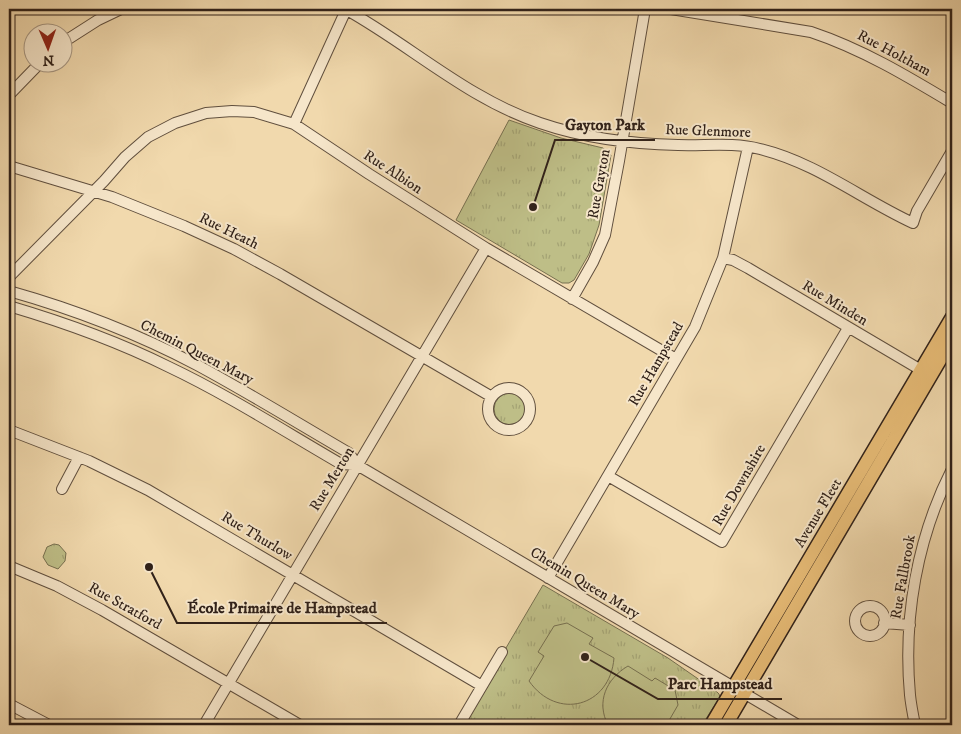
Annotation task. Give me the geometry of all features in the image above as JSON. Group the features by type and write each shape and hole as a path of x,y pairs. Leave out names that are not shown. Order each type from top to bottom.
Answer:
{"main road":[{"name":"Avenue Fleet","path":"711,725 739,690 926,373 952,317"},
{"name":"Avenue Fleet","path":"926,373 952,340"},
{"name":"Avenue Fleet","path":"726,725 739,690"}],"street":[{"path":"72,36 121,9"},
{"path":"294,124 345,9"},
{"name":"Rue Glenmore","path":"345,9 390,35 480,94 513,112 556,128 608,140 681,145 730,144 776,153 816,169 913,223 917,211 952,151"},
{"name":"Rue Gayton","path":"572,299 593,262 604,235 645,9"},
{"name":"Rue Holtham","path":"671,9 716,12 812,32 847,44 952,103"},
{"path":"9,95 31,72"},
{"name":"Rue Albion","path":"9,277 125,157 148,137 189,118 214,112 243,111 264,114 294,124 486,248 676,359"},
{"name":"Rue Hampstead","path":"548,578 695,327 723,258 748,147"},
{"name":"Rue Heath","path":"9,166 112,197 234,249 492,397"},
{"name":"Rue Merton","path":"204,725 486,248"},
{"name":"Rue Minden","path":"723,258 733,260 748,268 926,373"},
{"name":"Chemin Queen Mary","path":"9,291 96,321 175,354 245,392 349,453 357,465 798,725"},
{"name":"Chemin Queen Mary","path":"9,306 98,336 168,366 214,390 341,464 357,465"},
{"name":"Rue Downshire","path":"608,476 722,542 848,328"},
{"path":"168,366 175,354"},
{"path":"502,389 516,389 522,392 529,404 528,417 524,423 512,429 499,427 490,417 489,404 492,397 502,389"},
{"name":"Rue Thurlow","path":"9,430 79,457 148,490 482,686"},
{"path":"62,489 79,457"},
{"name":"Rue Fallbrook","path":"915,725 909,674 912,597 924,541 934,511 952,469"},
{"name":"Rue Stratford","path":"9,566 56,586 96,607 300,725"},
{"path":"884,623 910,625"},
{"path":"459,725 502,652"},
{"path":"9,704 49,725"}],"green space":[{"path":"509,120 561,138 603,148 611,155 599,225 589,254 574,280 569,283 562,283 456,220"},
{"path":"510,393 521,398 526,409 521,420 510,425 499,420 494,409 499,398"},
{"path":"54,544 59,545 66,553 65,561 58,569 48,565 43,557 47,547"},
{"path":"543,585 668,658 717,692 720,697 702,725 465,725 506,655 503,653"},
{"path":"567,623 593,638 589,644 614,658 610,675 603,688 593,697 580,703 567,704 554,701 541,694 529,681 544,656 538,652 554,626"},
{"path":"628,666 652,681 655,678 675,690 678,705 667,724 663,722 661,725 608,725 603,708 605,692 614,677"}],"place":[{"name":"Gayton Park","path":"533,207"},
{"name":"École Primaire de Hampstead","path":"149,567"},
{"name":"Parc Hampstead","path":"585,657"}]}
